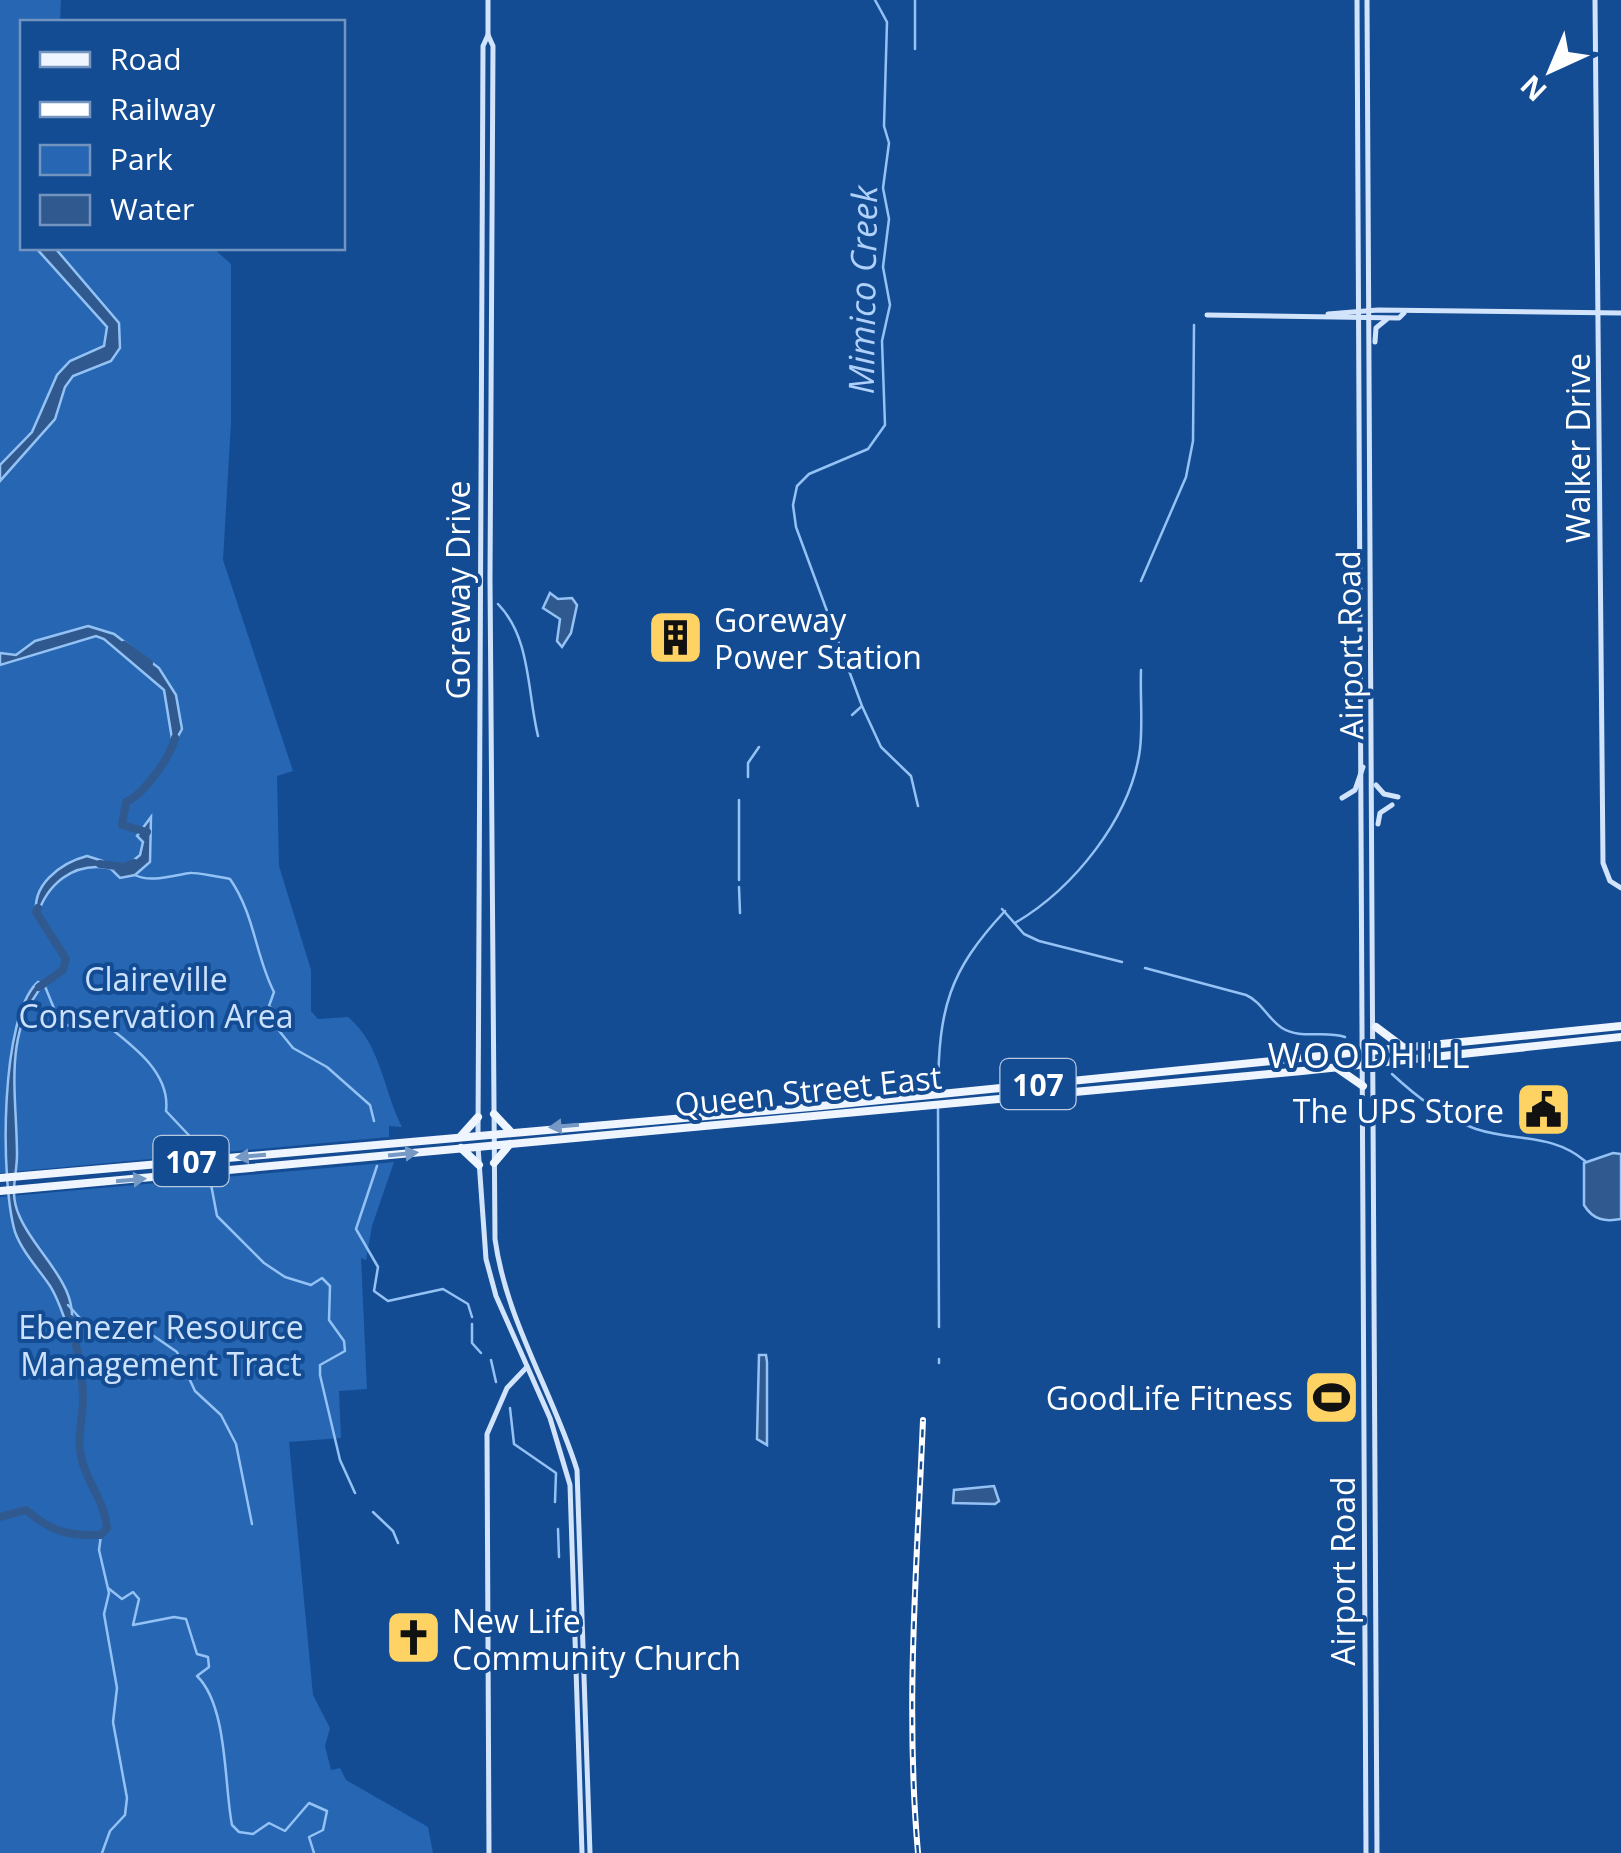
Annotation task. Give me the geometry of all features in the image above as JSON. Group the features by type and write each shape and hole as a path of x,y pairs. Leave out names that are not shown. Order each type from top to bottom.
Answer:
{"main road":[{"name":"Goreway Drive","path":"488,0 488,36 493,46 495,1239 506,1292 561,1417 577,1470 590,1853"},
{"name":"Airport Road","path":"1358,0 1366,1853"},
{"name":"Airport Road","path":"1368,0 1376,1027 1377,1853"},
{"name":"Walker Drive","path":"1596,0 1603,863 1610,880 1621,888"},
{"name":"Goreway Drive","path":"488,36 483,46 480,268 478,1146 486,1259 562,1452 572,1502 582,1853"},
{"path":"1328,314 1354,302 1359,276"},
{"path":"1371,280 1375,300 1391,314"},
{"path":"1340,311 1621,312"},
{"path":"1207,315 1359,313"},
{"path":"1371,348 1376,328 1391,314"},
{"path":"1342,798 1355,790 1363,767"},
{"path":"1373,773 1382,792 1398,797"},
{"path":"1374,836 1380,813 1392,805"},
{"name":"Queen Street East","path":"0,1191 511,1144 1621,1026"},
{"path":"1376,1027 1404,1048"},
{"name":"Queen Street East","path":"948,1097 1337,1068 1621,1037"},
{"path":"1199,1080 1202,1072 1219,1067"},
{"path":"1337,1068 1363,1086"},
{"name":"Queen Street East","path":"0,1178 510,1131 909,1101"},
{"path":"494,1114 510,1131"},
{"path":"461,1136 478,1116"},
{"path":"494,1164 511,1144"},
{"path":"461,1148 479,1165"},
{"path":"1361,1288 1376,1290"},
{"path":"489,1853 487,1434 507,1388 526,1367"}],"green space":[{"name":"Claireville Conservation Area","path":"0,0 61,0 60,20 20,20 20,250 215,250 231,264 231,423 223,560 293,771 277,776 279,866 311,970 311,1011 318,1019 348,1017 359,1028 375,1054 402,1127 389,1126 389,1137 0,1173"},
{"name":"Ebenezer Resource Management Tract","path":"394,1162 372,1226 366,1260 361,1258 367,1389 339,1391 341,1438 289,1442 313,1695 330,1728 325,1746 331,1770 340,1768 346,1780 428,1827 433,1853 0,1853 0,1197"}],"water":[{"path":"38,250 57,250 119,323 120,348 111,361 73,376 65,387 55,419 0,481 0,465 32,432 57,375 70,361 104,346 107,327"},
{"path":"550,593 558,599 572,598 577,605 571,633 562,647 557,641 560,619 543,608"},
{"path":"88,626 114,634 159,668 176,695 182,729 173,745 164,690 104,639 96,636 0,665 0,653 16,655 35,641"},
{"path":"151,817 150,862 135,875 120,878 111,869 124,868 140,855 143,842 137,836"},
{"path":"87,856 103,861 108,868 84,868 63,878 47,894 37,916 38,895 49,877"},
{"path":"38,982 44,984 22,1023 17,1044 14,1199 26,1229 64,1285 72,1315 70,1332 52,1288 15,1232 7,1176 10,1062 25,1000"},
{"path":"1621,1154 1621,1219 1605,1220 1595,1217 1584,1205 1584,1163"},
{"path":"759,1355 766,1355 767,1362 767,1445 757,1439"},
{"path":"994,1486 999,1501 995,1504 953,1503 954,1490"}],"waterway":[{"name":"Mimico Creek","path":"875,0 887,22 884,126 889,143 883,188 889,219 883,267 890,305 882,341 885,425 868,449 809,474 797,486 793,505 796,527 862,706 881,747 911,776 918,806"},
{"path":"915,0 915,49"},
{"path":"1141,581 1186,477 1193,441 1194,325"},
{"path":"498,604 509,618 522,649 538,736"},
{"path":"124,645 149,663"},
{"path":"1015,923 1037,909 1078,871 1125,801 1140,749 1141,670"},
{"path":"852,715 862,706"},
{"path":"147,832 122,825 126,802 155,774 175,738"},
{"path":"748,777 748,763 759,747"},
{"path":"739,800 739,880"},
{"path":"100,864 125,867 134,863"},
{"path":"135,875 155,878 192,873 230,879 245,907 274,992 269,1006 278,1015 276,1027 293,1048 327,1067 370,1105 374,1121"},
{"path":"739,887 740,913"},
{"path":"38,908 36,912 66,959 63,970 39,987"},
{"name":"Mimico Creek","path":"1002,909 1024,934 1039,941 1122,962"},
{"path":"938,1090 941,1036 951,993 971,953 1005,911"},
{"name":"Mimico Creek","path":"1145,968 1246,995 1289,1032 1345,1037"},
{"path":"44,984 60,1023 83,1030 100,1020 146,1059 162,1083 166,1111 200,1147"},
{"name":"Mimico Creek","path":"1392,1074 1431,1106 1464,1124 1491,1133 1547,1142 1585,1161"},
{"path":"938,1108 939,1327"},
{"path":"377,1166 356,1229 378,1267 374,1291 388,1301 443,1289 468,1304 472,1317"},
{"path":"210,1179 217,1216 264,1263 285,1277 311,1285 322,1278 330,1286 329,1320 344,1341 345,1351 320,1365 320,1375 340,1460 355,1493"},
{"path":"68,1305 89,1328 148,1332 177,1352 195,1391 221,1415 236,1444 252,1524"},
{"path":"0,1517 26,1510 52,1528 79,1535 101,1535 107,1528 80,1453 83,1388 70,1319"},
{"path":"472,1324 472,1343 481,1353"},
{"path":"491,1360 496,1382"},
{"path":"510,1408 514,1444 556,1473 555,1502"},
{"path":"373,1512 393,1531 398,1543"},
{"path":"558,1529 559,1557"},
{"path":"101,1535 99,1550 109,1593 104,1614 117,1688 113,1722 127,1798 125,1815 110,1831 102,1853"},
{"path":"108,1588 122,1599 133,1592 139,1599 133,1625 174,1617 186,1619 197,1654 208,1657 209,1667 197,1676 207,1689 220,1726 232,1825 239,1832 253,1834 269,1823 285,1831 309,1803 327,1811 323,1830 309,1837 314,1853"}],"railway":[{"path":"918,1853 912,1690 923,1420"}],"place":[{"name":"Goreway Power Station","path":"675,637"},
{"name":"The UPS Store","path":"1543,1110"},
{"name":"GoodLife Fitness","path":"1332,1397"},
{"name":"New Life Community Church","path":"413,1638"}],"district":[{"name":"WOODHILL","path":"1370,1054"}]}
